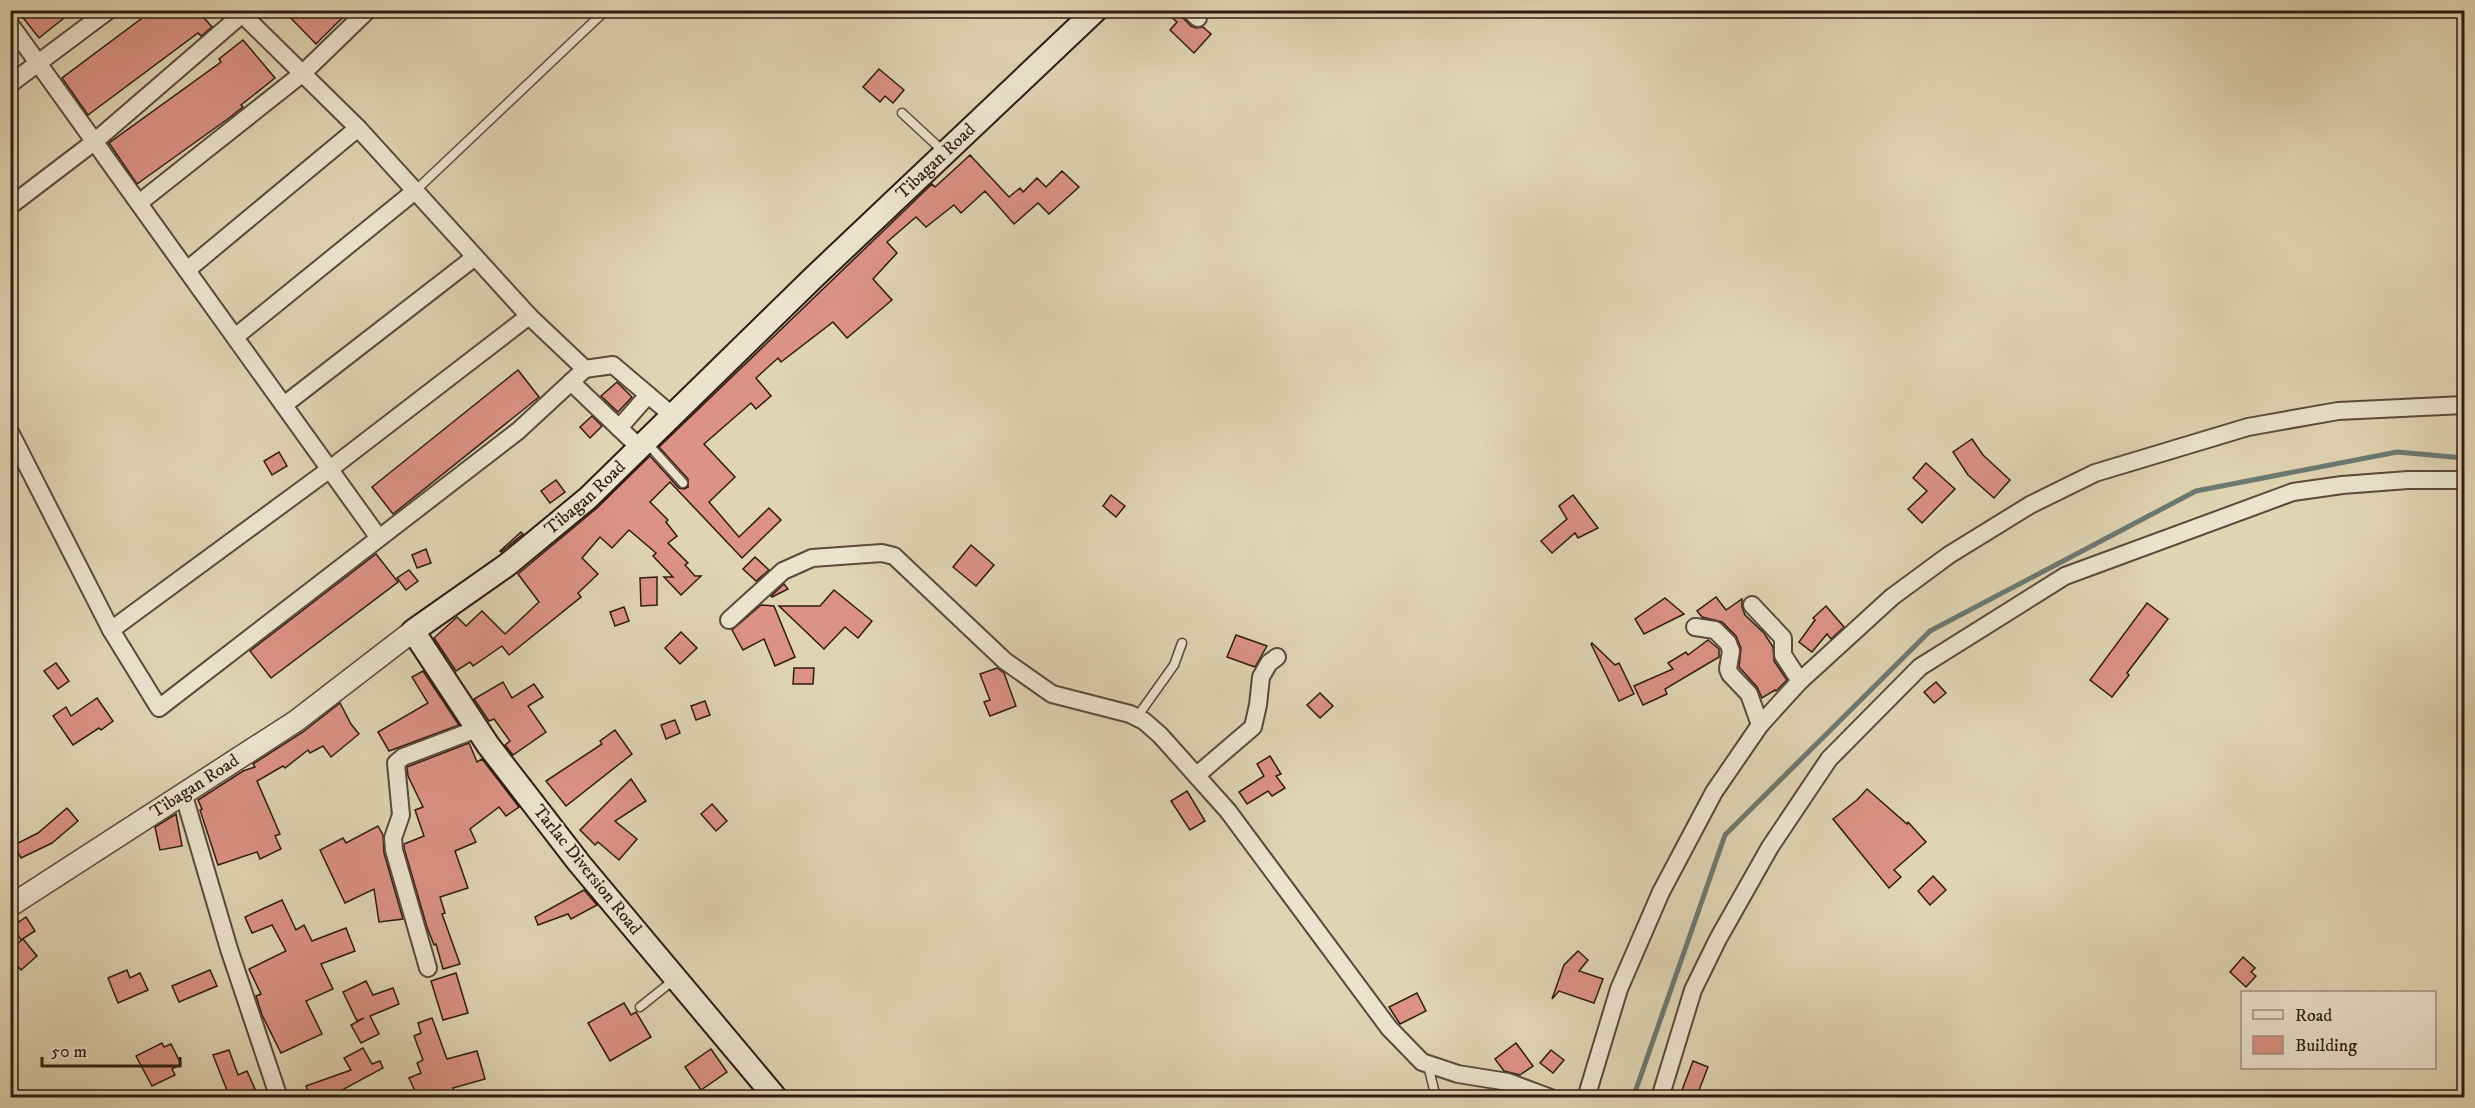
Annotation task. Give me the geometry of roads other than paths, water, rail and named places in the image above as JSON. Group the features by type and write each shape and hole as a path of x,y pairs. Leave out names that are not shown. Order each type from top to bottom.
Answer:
{"main road":[{"name":"Tibagan Road","path":"413,631 507,565 588,498 944,152 1096,10"},
{"name":"Tarlac Diversion Road","path":"413,631 477,729 579,863 776,1098"}],"street":[{"path":"10,84 109,10"},
{"path":"139,203 303,73 368,10"},
{"path":"10,206 94,142 242,12 357,128 530,316 585,369"},
{"path":"10,24 379,538"},
{"path":"187,270 357,128"},
{"path":"235,337 415,191"},
{"path":"284,405 474,257"},
{"path":"111,630 330,469 530,316"},
{"path":"10,432 111,630 159,708 518,431 585,369 613,365 673,416"},
{"path":"571,382 618,428 644,445"},
{"path":"618,428 648,395"},
{"path":"1586,1098 1619,989 1661,892 1714,792 1760,725 1800,681 1892,597 1949,555 2030,505 2096,473 2248,427 2338,411 2464,405"},
{"path":"1660,1098 1693,990 1718,939 1770,847 1829,759 1920,667 2065,576 2293,492 2342,485 2408,480 2464,480"},
{"path":"729,620 783,571 812,558 889,553 904,564 1005,661 1052,694 1137,717 1160,735 1197,775 1268,863 1389,1028 1422,1062 1458,1074 1508,1082 1551,1098"},
{"path":"1752,605 1783,638 1783,655 1800,681"},
{"path":"1695,627 1715,630 1728,643 1731,651 1728,669 1749,694 1760,725"},
{"name":"Tibagan Road","path":"10,906 296,722 413,631"},
{"path":"1197,775 1253,727 1261,677 1269,663 1277,657"},
{"path":"428,968 394,850 393,838 401,814 396,764 403,757 477,729"},
{"path":"183,796 229,949 279,1098"}],"lane":[{"path":"415,191 606,10"},
{"path":"902,113 944,152"},
{"path":"644,445 683,483"},
{"path":"1137,717 1174,665 1182,643"},
{"path":"640,1007 675,979"},
{"path":"1428,1065 1436,1098"}],"waterway":[{"path":"1633,1098 1725,835 1930,631 2196,491 2397,452 2464,458"}]}
